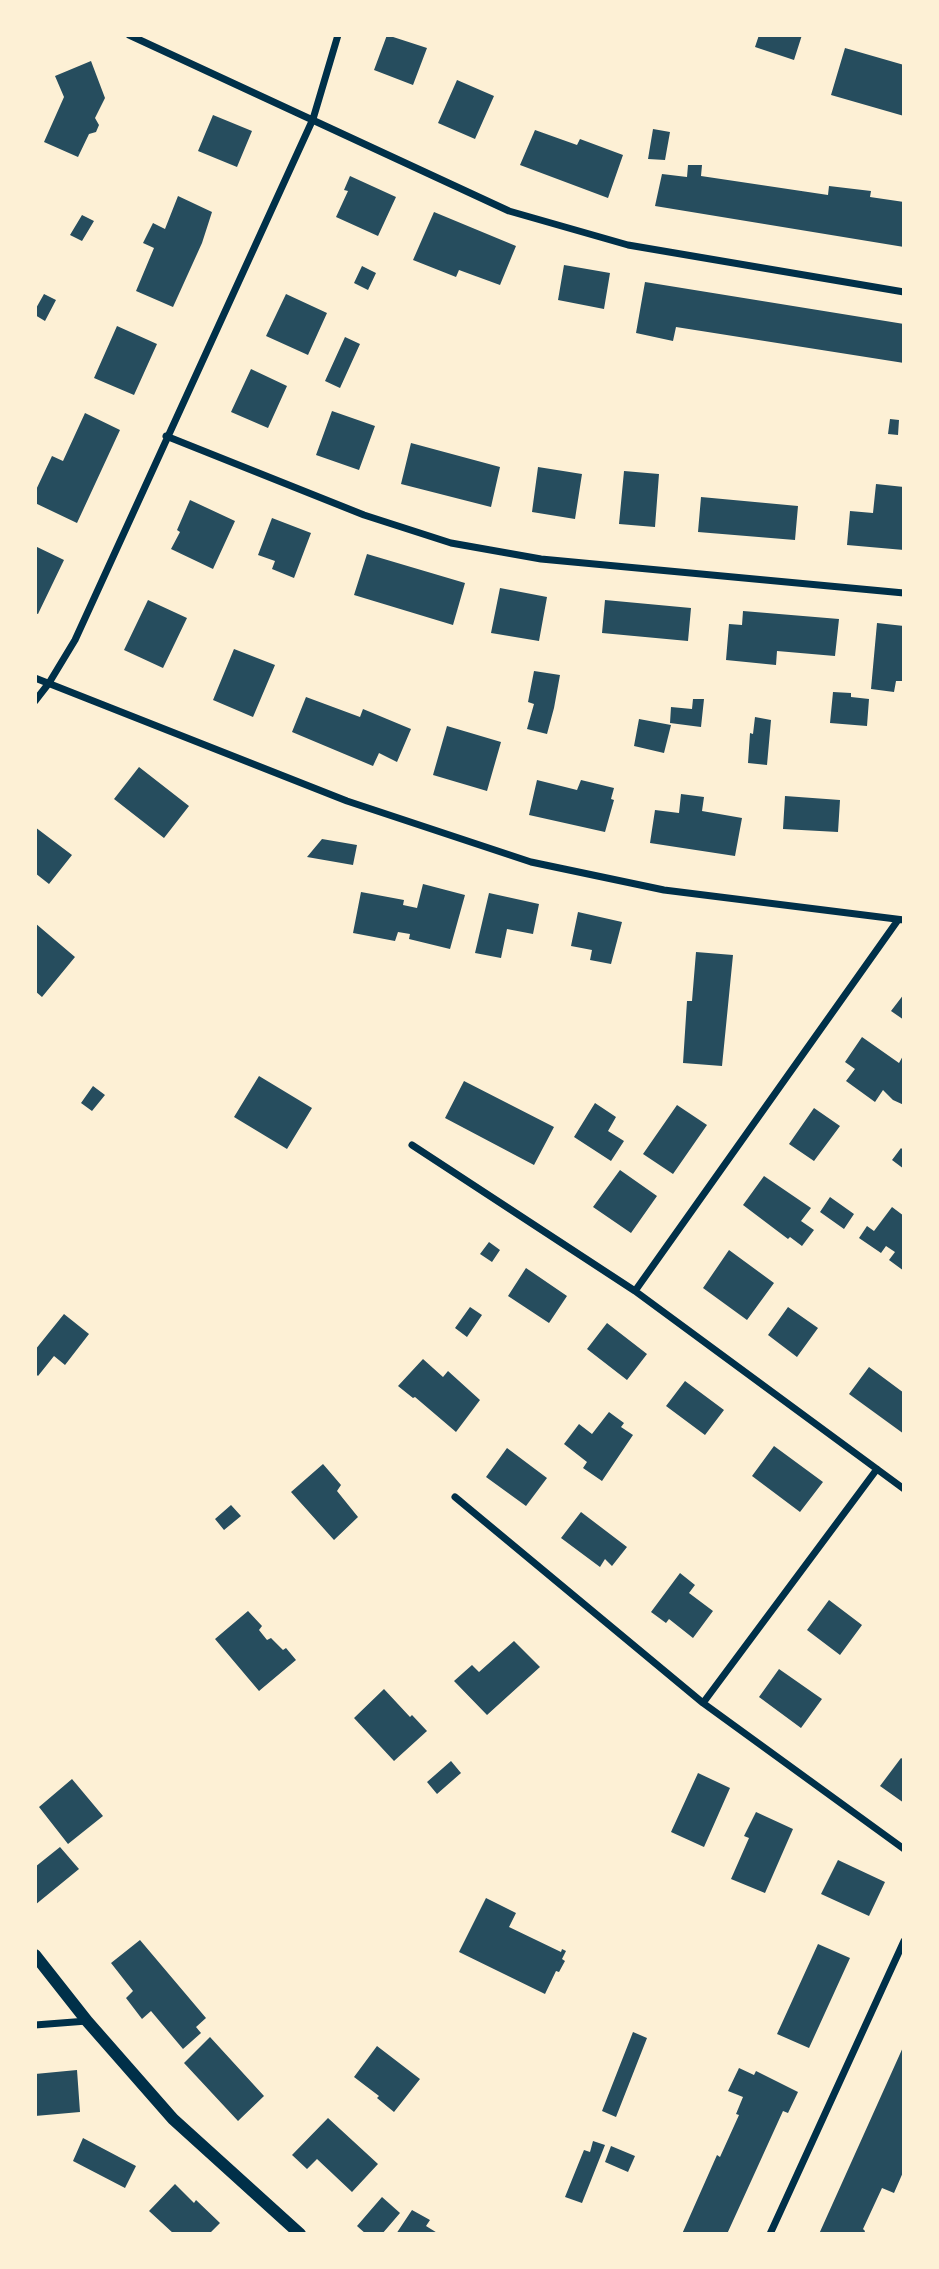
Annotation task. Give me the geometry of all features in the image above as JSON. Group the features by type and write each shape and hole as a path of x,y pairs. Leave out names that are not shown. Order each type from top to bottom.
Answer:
{"street":[{"path":"129,35 509,211 628,245 904,292"},
{"path":"35,701 75,640 313,119 338,35"},
{"path":"166,436 364,515 451,543 541,559 904,593"},
{"path":"35,678 347,801 531,862 664,890 901,920 635,1291"},
{"path":"412,1145 635,1291 904,1489"},
{"path":"703,1703 877,1469"},
{"path":"455,1497 703,1703 904,1849"},
{"path":"770,2234 904,1941"},
{"path":"35,1955 87,2021 173,2119 300,2234"},
{"path":"35,2025 87,2021"}],"building":[{"path":"387,35 427,48 413,85 374,70"},
{"path":"759,35 802,35 794,60 755,47"},
{"path":"845,48 904,65 904,116 831,95"},
{"path":"91,61 105,98 95,118 99,125 96,132 89,134 78,157 44,142 64,97 55,76"},
{"path":"457,80 494,96 475,139 438,123"},
{"path":"213,115 252,131 237,167 198,151"},
{"path":"653,129 670,132 665,160 648,159"},
{"path":"535,130 577,145 580,139 623,155 608,198 520,165"},
{"path":"688,165 702,165 701,176 828,195 829,186 871,191 870,197 904,202 904,247 655,206 662,174 687,177"},
{"path":"350,176 396,197 378,236 336,217 348,191 344,190"},
{"path":"178,196 212,212 202,243 173,307 136,291 154,248 143,243 153,223 165,229"},
{"path":"434,212 516,246 500,285 459,270 456,277 413,260"},
{"path":"82,215 94,221 82,241 70,235"},
{"path":"564,265 610,273 604,309 558,300"},
{"path":"362,266 376,273 368,290 354,283"},
{"path":"645,282 904,324 904,363 676,327 673,341 636,333"},
{"path":"44,294 56,300 45,321 35,315"},
{"path":"286,294 327,313 308,355 266,336"},
{"path":"117,326 157,344 134,395 94,378"},
{"path":"345,337 360,344 340,388 325,381"},
{"path":"251,369 287,386 268,428 231,412"},
{"path":"332,411 375,426 359,470 316,455"},
{"path":"85,413 120,430 77,523 35,503 35,492 52,456 63,461"},
{"path":"890,419 899,420 898,435 888,434"},
{"path":"411,443 500,467 491,507 401,484"},
{"path":"538,467 582,474 575,519 532,512"},
{"path":"624,471 659,474 655,527 619,524"},
{"path":"876,484 904,487 904,550 847,545 850,511 873,513"},
{"path":"701,497 798,506 795,540 698,532"},
{"path":"190,500 235,521 213,569 171,549 180,532 177,530"},
{"path":"272,518 311,533 294,578 272,569 275,561 258,555"},
{"path":"35,546 64,560 38,614 35,613"},
{"path":"367,554 465,583 453,625 354,595"},
{"path":"500,588 547,597 539,641 491,633"},
{"path":"148,600 187,618 163,668 124,650"},
{"path":"605,600 691,608 688,641 602,633"},
{"path":"743,611 839,619 835,656 777,651 776,665 726,660 729,624 742,625"},
{"path":"877,623 904,626 904,681 896,681 894,692 871,689"},
{"path":"234,649 275,665 253,717 213,700"},
{"path":"534,671 560,675 547,734 527,729 534,704 528,702"},
{"path":"833,692 851,693 851,697 869,699 867,726 830,723"},
{"path":"306,697 360,717 363,709 411,729 397,762 379,753 373,766 292,732"},
{"path":"693,699 704,699 701,727 670,723 671,707 692,709"},
{"path":"755,717 771,720 767,765 748,763 750,733 753,734"},
{"path":"639,719 671,725 664,753 634,746"},
{"path":"447,726 501,742 487,791 433,775"},
{"path":"139,767 189,806 164,838 114,799"},
{"path":"537,780 577,790 581,780 614,788 611,799 614,800 605,832 529,815"},
{"path":"681,794 704,797 702,811 742,818 735,856 650,843 655,810 679,813"},
{"path":"785,796 840,800 838,832 783,829"},
{"path":"35,827 72,855 49,884 35,873"},
{"path":"322,839 357,845 353,865 307,857"},
{"path":"423,884 465,895 450,949 409,939 410,934 398,932 395,941 353,933 361,892 404,900 403,905 417,908"},
{"path":"489,893 539,904 533,934 507,929 501,958 475,953"},
{"path":"578,912 622,922 611,964 590,960 592,950 571,946"},
{"path":"35,923 75,957 42,997 35,991"},
{"path":"696,952 733,955 722,1066 683,1063 687,1001 692,1001"},
{"path":"904,994 904,1020 891,1011"},
{"path":"862,1037 899,1063 904,1054 904,1105 893,1100 883,1090 875,1102 846,1081 855,1069 845,1062"},
{"path":"259,1076 312,1108 287,1149 234,1117"},
{"path":"464,1081 554,1127 534,1165 445,1118"},
{"path":"93,1086 105,1095 92,1111 81,1103"},
{"path":"595,1103 616,1117 608,1131 624,1141 611,1161 574,1137"},
{"path":"677,1105 707,1125 673,1174 643,1154"},
{"path":"814,1108 840,1126 814,1161 789,1144"},
{"path":"901,1148 904,1151 904,1169 892,1160"},
{"path":"620,1170 657,1196 631,1233 593,1207"},
{"path":"764,1176 811,1208 801,1221 814,1230 802,1246 790,1237 788,1239 743,1205"},
{"path":"830,1197 854,1214 844,1229 820,1212"},
{"path":"892,1207 904,1216 904,1271 889,1260 895,1252 886,1246 881,1253 859,1238 867,1226 874,1231"},
{"path":"489,1242 500,1250 492,1262 480,1254"},
{"path":"729,1250 774,1283 747,1320 703,1288"},
{"path":"526,1268 567,1296 549,1323 508,1296"},
{"path":"470,1307 482,1315 467,1337 455,1328"},
{"path":"788,1307 818,1328 797,1357 768,1335"},
{"path":"64,1314 89,1334 65,1365 54,1356 38,1376 35,1373 35,1350"},
{"path":"607,1323 647,1354 627,1380 587,1349"},
{"path":"423,1359 443,1377 448,1371 480,1400 456,1432 398,1386"},
{"path":"869,1367 904,1393 904,1434 849,1394"},
{"path":"685,1381 724,1410 705,1435 666,1406"},
{"path":"609,1412 624,1423 621,1427 633,1435 602,1481 583,1468 587,1462 564,1444 579,1424 592,1434"},
{"path":"774,1446 823,1482 800,1512 752,1476"},
{"path":"507,1448 547,1478 526,1506 486,1477"},
{"path":"323,1464 341,1485 337,1491 358,1517 334,1540 291,1492"},
{"path":"231,1505 241,1516 224,1530 215,1519"},
{"path":"581,1512 627,1547 612,1566 605,1559 600,1567 561,1538"},
{"path":"680,1573 695,1585 689,1593 713,1611 693,1638 669,1619 666,1623 651,1612"},
{"path":"829,1600 862,1625 840,1655 807,1630"},
{"path":"248,1611 262,1626 259,1630 267,1640 271,1638 283,1650 286,1648 296,1660 259,1691 215,1639"},
{"path":"514,1641 540,1667 487,1715 454,1681 472,1665 479,1672"},
{"path":"779,1669 822,1699 801,1728 759,1697"},
{"path":"384,1689 427,1731 394,1761 354,1718"},
{"path":"901,1758 904,1760 904,1803 880,1786"},
{"path":"451,1761 461,1773 437,1794 427,1782"},
{"path":"698,1773 730,1788 704,1847 671,1832"},
{"path":"72,1779 103,1816 68,1844 39,1807"},
{"path":"756,1812 793,1829 765,1893 731,1879 749,1838 744,1836"},
{"path":"60,1847 79,1869 35,1905 35,1867"},
{"path":"838,1860 885,1882 869,1916 821,1894"},
{"path":"486,1898 516,1913 509,1927 561,1952 562,1949 566,1951 562,1959 565,1961 559,1972 556,1971 545,1994 459,1952"},
{"path":"140,1940 206,2018 196,2027 201,2033 183,2049 151,2011 142,2019 126,1998 133,1991 111,1963"},
{"path":"818,1944 850,1958 809,2048 777,2034"},
{"path":"633,2032 647,2038 616,2117 602,2111"},
{"path":"210,2037 264,2096 238,2121 184,2063"},
{"path":"904,2045 904,2170 894,2193 882,2188 863,2229 864,2234 819,2234"},
{"path":"377,2046 420,2079 394,2112 377,2098 379,2096 354,2077"},
{"path":"739,2068 754,2075 756,2071 798,2092 788,2113 783,2111 727,2234 682,2234 717,2155 720,2157 739,2115 736,2114 743,2097 728,2091"},
{"path":"77,2070 80,2112 35,2116 35,2074"},
{"path":"328,2118 378,2164 352,2192 317,2159 307,2169 292,2155"},
{"path":"83,2138 136,2166 125,2188 73,2161"},
{"path":"593,2141 605,2145 582,2203 565,2197 584,2150 590,2152"},
{"path":"611,2146 635,2156 628,2172 605,2162"},
{"path":"175,2184 220,2223 209,2234 174,2234 149,2211"},
{"path":"382,2197 400,2213 382,2234 366,2234 357,2226"},
{"path":"412,2210 430,2220 426,2226 439,2234 396,2234"}]}
